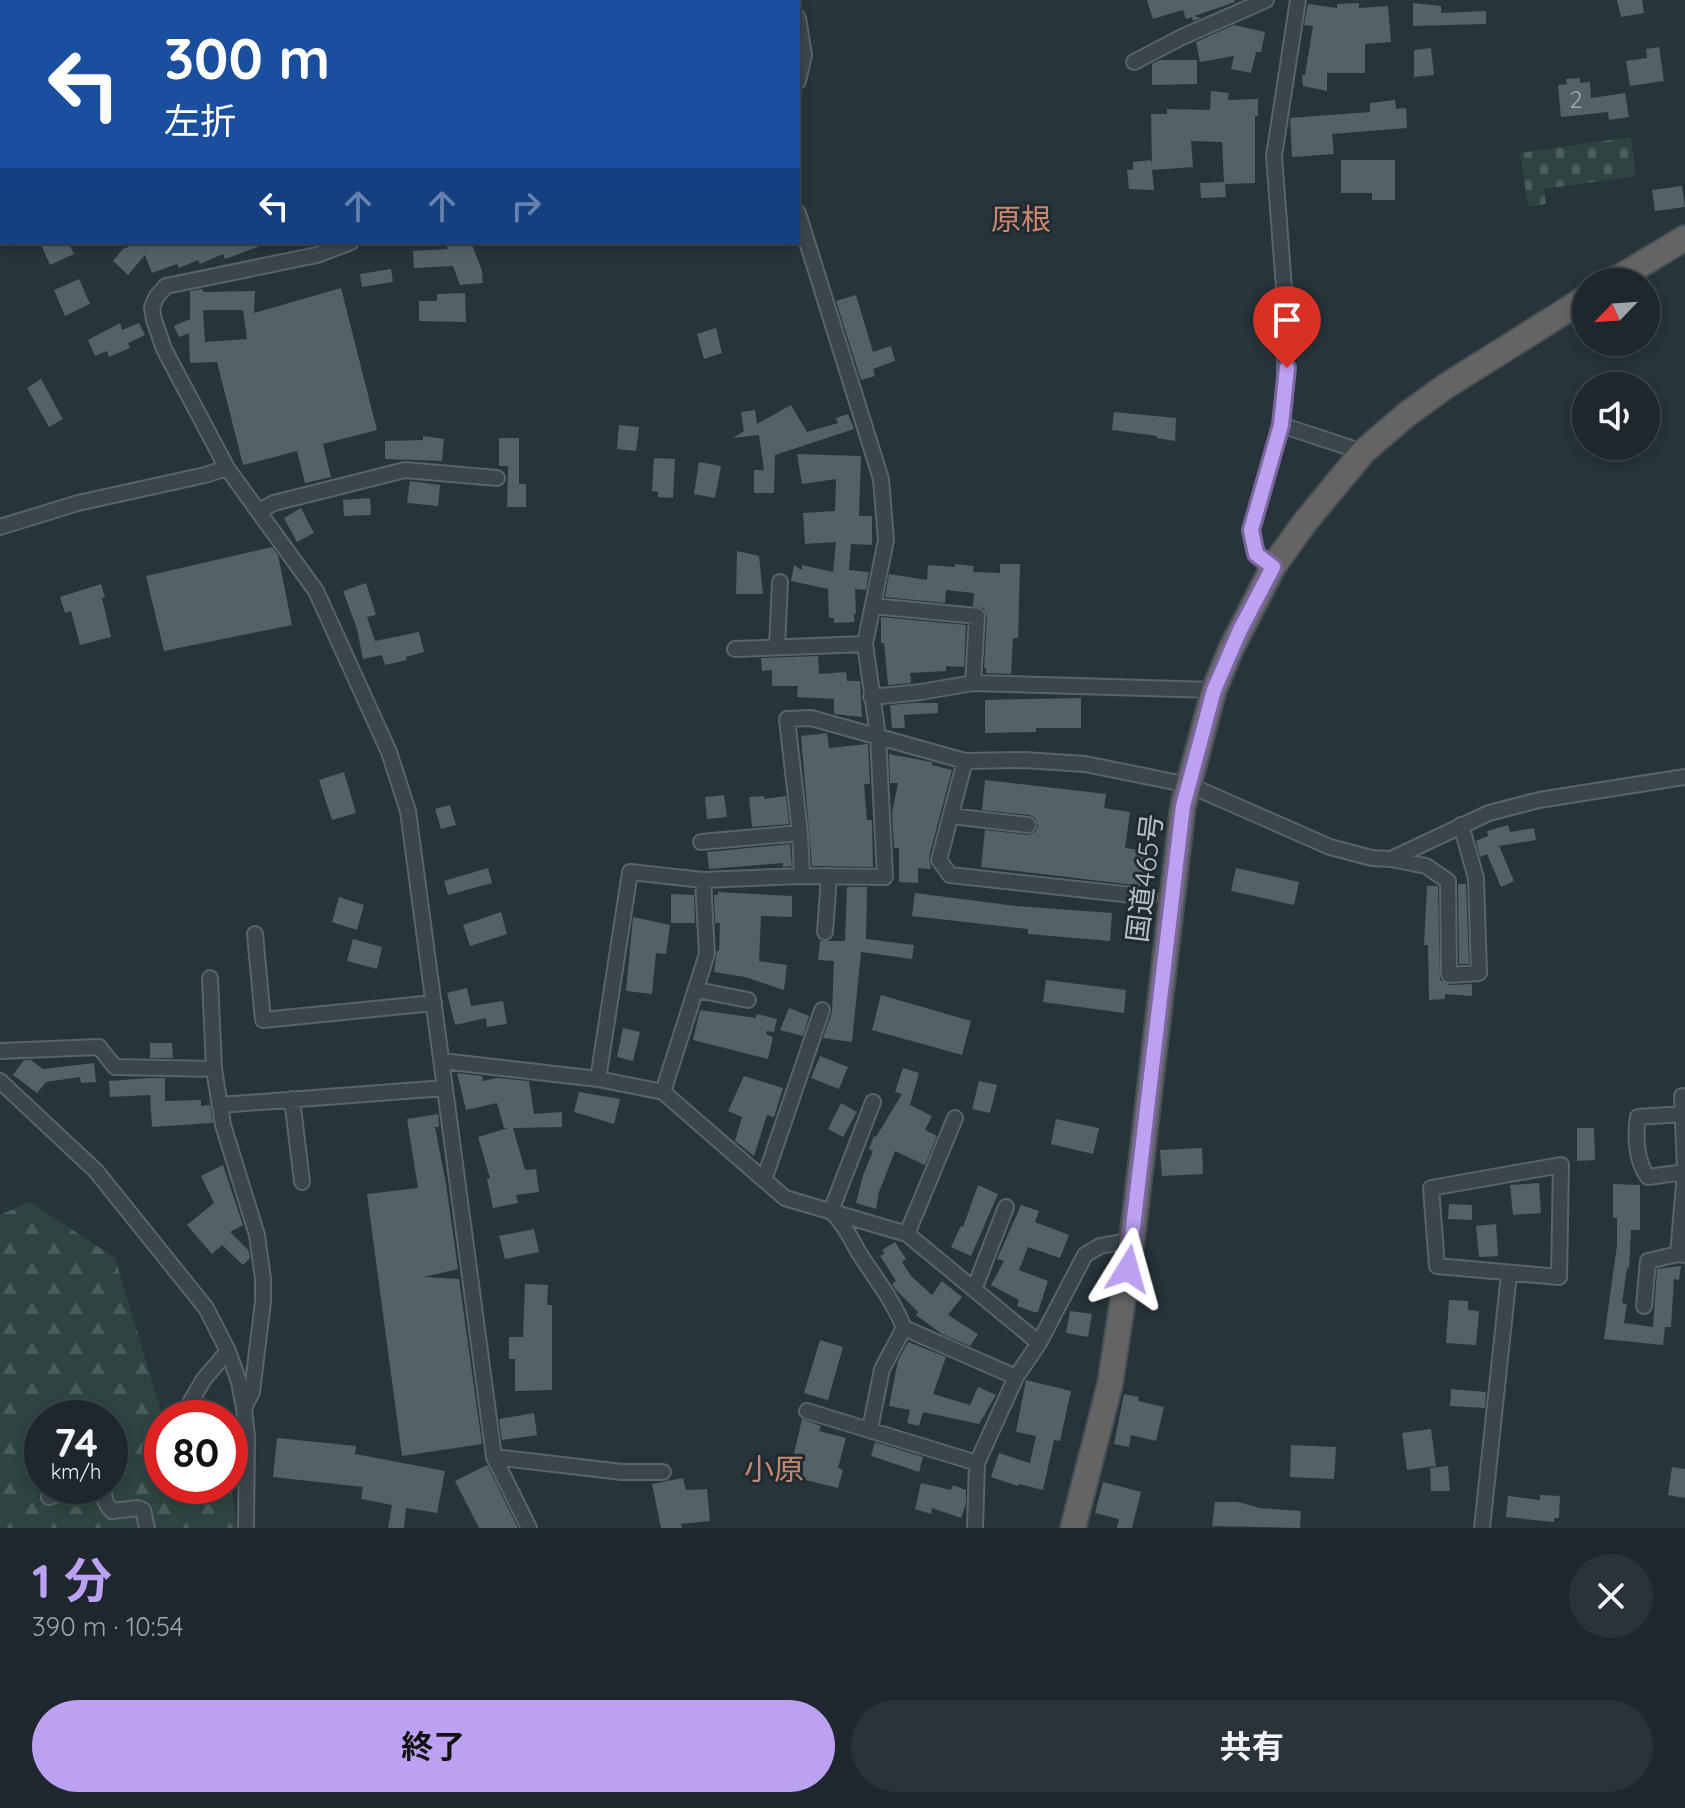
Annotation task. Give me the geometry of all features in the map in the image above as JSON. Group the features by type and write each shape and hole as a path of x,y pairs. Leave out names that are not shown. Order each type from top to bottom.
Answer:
{"highway":[{"path":"1635,268 1685,238"},
{"name":"国道465号","path":"1073,1528 1110,1384 1132,1240 1183,806 1214,690 1237,636 1273,567 1305,522 1363,452 1446,386 1572,307"}],"street":[{"path":"1134,62 1266,0"},
{"path":"1273,567 1256,554 1251,530 1281,425 1287,368 1274,156 1298,0"},
{"path":"800,30 804,55 800,72"},
{"path":"598,1079 630,872 703,880 885,877 878,736 865,644 886,540 881,479 800,219"},
{"path":"346,244 317,255 166,286 152,307 164,349 227,468 316,591 389,752 408,811 494,1457 529,1528"},
{"path":"1281,425 1363,452"},
{"path":"0,527 78,503 227,468"},
{"path":"259,511 274,503 405,470 497,478"},
{"path":"777,647 780,582"},
{"path":"873,606 977,616 973,683"},
{"path":"735,649 865,644"},
{"path":"871,697 973,683 1214,690"},
{"path":"802,876 787,719 811,718 965,761 1024,760 1085,764 1189,785 1330,847 1372,858 1426,866 1448,881 1449,975 1479,973 1476,878 1461,825"},
{"path":"965,761 939,860 950,875 1150,897"},
{"path":"1391,859 1489,813 1539,800 1685,777"},
{"path":"951,816 1028,825"},
{"path":"701,842 800,833"},
{"path":"825,932 829,876"},
{"path":"663,1092 707,954 703,880"},
{"path":"255,934 263,1020 434,1003"},
{"path":"210,978 214,1069 220,1105 229,1148 257,1235 263,1279 252,1392 248,1400"},
{"path":"697,990 748,1000"},
{"path":"764,1180 822,1010"},
{"path":"0,1051 99,1047 115,1067 214,1069"},
{"path":"442,1061 598,1079 663,1092 785,1198 807,1207 907,1234 975,1287 1039,1343"},
{"path":"0,1081 64,1138 113,1191 206,1308 228,1351 242,1400"},
{"path":"220,1105 445,1088"},
{"path":"1644,1306 1648,1261 1682,1255 1685,1172 1682,1096"},
{"path":"292,1099 302,1182"},
{"path":"831,1211 873,1102"},
{"path":"1682,1114 1638,1117 1635,1131 1642,1170 1648,1177 1685,1172"},
{"path":"907,1234 955,1118"},
{"path":"1561,1165 1559,1277 1509,1274 1437,1266 1431,1188 1561,1165"},
{"path":"975,1287 1006,1207"},
{"path":"831,1211 846,1227 883,1286 904,1328 1016,1377"},
{"path":"975,1528 977,1463 1016,1377 1039,1343 1085,1255 1100,1246 1132,1240"},
{"path":"1482,1528 1509,1274"},
{"path":"870,1429 882,1369 904,1328"},
{"path":"192,1400 204,1379 228,1351"},
{"path":"807,1411 977,1463"},
{"path":"494,1457 622,1472 663,1472"},
{"path":"107,1504 112,1511 138,1508 144,1514 147,1528"},
{"path":"246,1504 246,1528"}],"green space":[{"path":"1631,137 1636,176 1544,189 1546,204 1528,207 1520,153"},
{"path":"30,1202 115,1258 158,1400 144,1400 144,1504 234,1504 237,1528 0,1528 0,1215"}],"building":[{"path":"1147,0 1235,2 1194,16 1201,18 1193,21 1192,17 1186,19 1183,10 1153,19"},
{"path":"1617,0 1642,0 1644,13 1621,17"},
{"path":"1359,3 1359,8 1388,6 1391,42 1365,44 1365,73 1327,73 1327,91 1303,86 1302,75 1305,75 1313,26 1304,25 1308,4 1337,8 1337,4"},
{"path":"1413,3 1441,6 1441,13 1486,11 1486,24 1413,26"},
{"path":"1234,25 1265,32 1261,52 1256,52 1251,73 1231,69 1234,56 1200,62 1196,42"},
{"path":"1659,47 1664,81 1630,86 1626,61 1647,58 1646,49"},
{"path":"1431,48 1434,75 1414,77 1414,50"},
{"path":"1160,60 1197,60 1197,84 1152,85 1152,64"},
{"path":"1580,78 1580,83 1590,82 1591,98 1625,93 1629,117 1609,120 1608,112 1561,117 1558,85 1567,84 1566,79"},
{"path":"1211,91 1229,93 1228,100 1258,99 1255,183 1225,184 1226,197 1201,198 1200,183 1224,182 1222,142 1191,141 1193,167 1152,170 1154,190 1129,189 1127,170 1133,170 1133,162 1151,160 1152,165 1151,114 1167,114 1167,109 1210,110"},
{"path":"1395,100 1396,109 1406,108 1407,128 1332,134 1334,154 1292,157 1290,118 1370,112 1370,103"},
{"path":"1341,160 1395,160 1395,200 1372,200 1372,193 1341,193"},
{"path":"1682,186 1685,207 1655,211 1652,190"},
{"path":"41,244 69,244 74,254 50,265"},
{"path":"135,244 265,244 225,259 223,254 200,264 198,260 179,268 177,264 152,273 145,255 128,275 113,261 123,249"},
{"path":"446,244 472,244 483,283 460,285 453,266 414,268 413,251 448,249"},
{"path":"391,269 393,282 362,287 360,274"},
{"path":"79,279 90,304 65,316 54,290"},
{"path":"341,288 377,430 323,444 331,477 305,483 297,451 243,465 217,362 190,363 189,333 179,337 174,326 190,319 190,291 255,291 254,313","holes":["203,310 243,310 247,339 205,342"]},
{"path":"465,293 466,322 419,321 419,301 437,301 437,294"},
{"path":"856,295 873,352 891,346 895,361 873,369 875,376 861,380 836,301"},
{"path":"120,323 122,330 139,323 145,335 128,343 130,348 109,357 107,351 95,356 88,340"},
{"path":"716,328 722,353 704,359 697,334"},
{"path":"41,379 63,419 49,427 27,388"},
{"path":"791,405 807,432 838,423 836,418 848,414 854,429 775,455 774,493 754,493 754,470 764,470 759,435 733,438 744,431 741,412 755,410 757,424"},
{"path":"1114,412 1176,418 1175,441 1112,430"},
{"path":"619,425 639,427 636,451 617,449"},
{"path":"423,436 444,439 442,461 385,459 385,441 423,440"},
{"path":"499,438 519,438 519,484 526,484 526,507 507,507 508,466 499,466"},
{"path":"797,454 861,456 859,516 872,516 872,545 851,544 849,570 869,572 866,590 855,589 854,622 834,623 834,618 829,618 828,589 791,581 794,565 802,570 802,565 833,572 836,542 805,544 803,513 835,511 836,479 802,484"},
{"path":"654,458 675,459 673,498 658,497 658,492 652,491"},
{"path":"699,462 721,466 715,498 694,494"},
{"path":"410,481 440,485 438,506 407,503"},
{"path":"370,498 371,515 344,516 343,500"},
{"path":"301,508 314,533 297,542 284,518"},
{"path":"272,547 278,555 292,625 164,651 146,576"},
{"path":"737,551 759,556 763,594 736,594"},
{"path":"955,564 974,566 973,572 1000,573 1000,564 1020,564 1018,638 1013,638 1011,674 986,673 987,616 983,608 973,606 974,593 946,590 945,603 885,597 889,574 927,580 928,565 955,567"},
{"path":"366,583 376,615 367,617 375,641 419,632 424,652 385,665 382,655 363,659 357,629 343,591"},
{"path":"101,584 111,637 80,645 71,611 65,613 60,597"},
{"path":"881,617 966,625 964,667 946,666 946,671 910,673 911,683 888,685 884,643 881,643"},
{"path":"818,656 819,674 846,672 847,681 860,681 862,717 834,714 834,699 797,697 798,686 772,686 772,670 762,671 761,658"},
{"path":"1081,698 1081,728 985,733 985,700"},
{"path":"938,703 938,713 904,715 905,728 892,728 890,705"},
{"path":"827,733 829,748 868,744 870,784 864,784 867,820 872,820 873,867 812,866 801,736"},
{"path":"889,754 932,762 932,765 952,770 929,857 931,869 918,868 918,883 899,882 899,848 894,848 892,813 898,783 890,783"},
{"path":"344,772 356,813 332,820 319,780"},
{"path":"985,780 1106,794 1104,808 1130,812 1125,848 1147,851 1143,886 981,867 985,830 1028,835 1035,832 1038,825 1030,815 982,810"},
{"path":"724,795 727,817 707,819 705,797"},
{"path":"764,796 764,799 786,796 789,824 752,827 749,797"},
{"path":"450,805 456,825 441,829 435,809"},
{"path":"1508,825 1510,832 1534,828 1536,840 1499,846 1514,881 1501,887 1487,854 1480,857 1476,841 1488,836 1487,831"},
{"path":"790,844 792,866 783,867 783,863 709,869 707,852"},
{"path":"488,868 492,883 448,895 444,881"},
{"path":"1236,868 1299,882 1294,905 1231,891"},
{"path":"1458,884 1466,884 1469,964 1459,964"},
{"path":"1427,886 1438,886 1440,980 1449,985 1472,984 1472,996 1445,994 1445,999 1429,1000 1428,945 1424,945"},
{"path":"847,887 867,887 866,939 914,945 912,959 861,952 852,1042 823,1038 832,1012 834,961 818,960 820,941 845,941"},
{"path":"718,892 792,896 792,917 761,916 759,961 787,965 784,990 745,977 714,972 719,951 720,923 715,923 714,895"},
{"path":"915,893 1016,906 1112,913 1110,941 1028,934 1028,929 912,916"},
{"path":"671,894 694,895 695,923 671,923"},
{"path":"339,897 364,905 357,930 332,922"},
{"path":"501,912 507,934 470,946 463,925"},
{"path":"633,917 670,925 666,954 656,953 652,994 626,991"},
{"path":"353,939 382,947 377,969 347,961"},
{"path":"1046,980 1126,990 1124,1013 1043,1002"},
{"path":"467,988 471,1006 503,1001 507,1024 487,1027 486,1018 455,1025 447,993"},
{"path":"881,995 971,1021 962,1055 872,1030"},
{"path":"789,1008 809,1016 803,1036 780,1030"},
{"path":"700,1010 756,1018 757,1014 777,1019 774,1032 767,1031 766,1034 773,1037 768,1059 693,1040"},
{"path":"623,1028 640,1032 633,1061 617,1057"},
{"path":"150,1043 172,1043 173,1058 150,1058"},
{"path":"820,1056 848,1067 839,1089 811,1078"},
{"path":"24,1060 31,1060 43,1069 94,1063 96,1082 81,1083 80,1077 46,1082 37,1093 13,1075"},
{"path":"903,1068 919,1073 910,1105 932,1116 925,1130 937,1136 925,1165 895,1151 879,1192 876,1209 856,1203 873,1151 869,1149 874,1136 902,1094 895,1092"},
{"path":"457,1073 482,1076 483,1081 498,1078 529,1081 534,1114 562,1112 562,1127 513,1128 525,1170 536,1169 539,1192 516,1195 518,1203 493,1208 487,1179 490,1178 478,1137 508,1128 504,1128 497,1103 466,1110"},
{"path":"744,1076 783,1088 774,1117 767,1115 754,1156 735,1141 742,1117 728,1111"},
{"path":"165,1078 165,1101 201,1100 201,1106 210,1105 213,1123 152,1127 150,1095 110,1097 109,1081"},
{"path":"979,1081 997,1085 990,1113 972,1109"},
{"path":"579,1092 620,1099 614,1124 574,1112"},
{"path":"841,1103 857,1112 843,1137 828,1129"},
{"path":"438,1114 439,1127 435,1127 458,1269 424,1277 459,1279 482,1444 402,1456 367,1194 418,1188 407,1119"},
{"path":"1056,1119 1099,1128 1093,1154 1051,1144"},
{"path":"1577,1128 1594,1128 1595,1160 1577,1161"},
{"path":"1202,1148 1203,1174 1162,1176 1160,1150"},
{"path":"223,1165 243,1225 230,1232 249,1251 250,1258 243,1265 222,1245 212,1254 187,1225 214,1203 201,1176"},
{"path":"1539,1183 1541,1213 1513,1215 1510,1185"},
{"path":"1613,1184 1640,1185 1640,1230 1631,1230 1629,1269 1622,1303 1627,1304 1624,1323 1653,1327 1657,1269 1681,1266 1679,1280 1674,1279 1671,1327 1665,1327 1663,1345 1604,1339 1617,1245"},
{"path":"978,1185 998,1194 971,1256 951,1247 963,1227"},
{"path":"1449,1204 1472,1205 1472,1220 1448,1219"},
{"path":"1021,1205 1039,1211 1035,1222 1069,1235 1060,1258 1028,1247 1019,1270 1048,1281 1038,1312 1017,1306 1019,1300 991,1285 1004,1261 997,1259"},
{"path":"1496,1224 1498,1256 1479,1257 1476,1226"},
{"path":"534,1229 539,1252 505,1259 499,1236"},
{"path":"895,1242 906,1259 902,1262 911,1276 932,1295 942,1281 962,1297 948,1315 978,1334 970,1346 942,1334 916,1315 918,1312 896,1290 892,1284 896,1281 880,1256 885,1253 882,1250"},
{"path":"525,1284 548,1285 547,1305 552,1305 552,1390 515,1391 515,1359 509,1359 509,1337 523,1337"},
{"path":"1449,1300 1468,1301 1468,1310 1479,1311 1476,1345 1446,1343"},
{"path":"1070,1311 1092,1314 1088,1337 1066,1333"},
{"path":"820,1340 843,1347 828,1400 804,1393"},
{"path":"908,1342 946,1357 933,1394 970,1405 978,1387 996,1395 979,1424 923,1412 919,1426 907,1423 910,1410 889,1406 898,1361"},
{"path":"1026,1380 1071,1391 1060,1441 1054,1440 1043,1490 991,1477 999,1453 1030,1463 1036,1436 1016,1432"},
{"path":"1451,1389 1486,1392 1485,1408 1450,1406"},
{"path":"1124,1394 1164,1407 1156,1441 1131,1435 1129,1447 1114,1444"},
{"path":"534,1413 537,1435 502,1440 499,1419"},
{"path":"802,1419 821,1426 819,1431 846,1438 838,1468 843,1470 838,1488 789,1476"},
{"path":"1431,1429 1436,1466 1407,1470 1402,1433"},
{"path":"277,1438 356,1446 355,1454 445,1471 437,1513 406,1508 404,1528 388,1528 392,1505 361,1499 363,1487 273,1477"},
{"path":"875,1442 923,1457 919,1472 871,1456"},
{"path":"1291,1445 1336,1447 1334,1479 1290,1477"},
{"path":"487,1465 518,1528 479,1528 455,1481"},
{"path":"1448,1466 1450,1491 1431,1491 1430,1468"},
{"path":"1672,1467 1685,1469 1685,1498 1668,1495"},
{"path":"683,1478 686,1490 707,1489 710,1521 681,1524 682,1528 661,1528 652,1484"},
{"path":"1103,1482 1141,1492 1132,1528 1117,1528 1119,1519 1095,1513"},
{"path":"921,1483 951,1490 953,1485 966,1490 966,1504 961,1518 932,1508 931,1514 915,1509"},
{"path":"1540,1495 1560,1496 1559,1518 1554,1518 1554,1522 1506,1517 1508,1496 1540,1500"},
{"path":"1215,1502 1301,1511 1300,1528 1212,1526"}],"district":[{"name":"原根","path":"1021,219"},
{"name":"小原","path":"774,1469"}],"route":[{"path":"1128,1269 1183,806 1214,690 1249,611 1273,567 1256,554 1251,530 1281,425 1287,368"}]}
